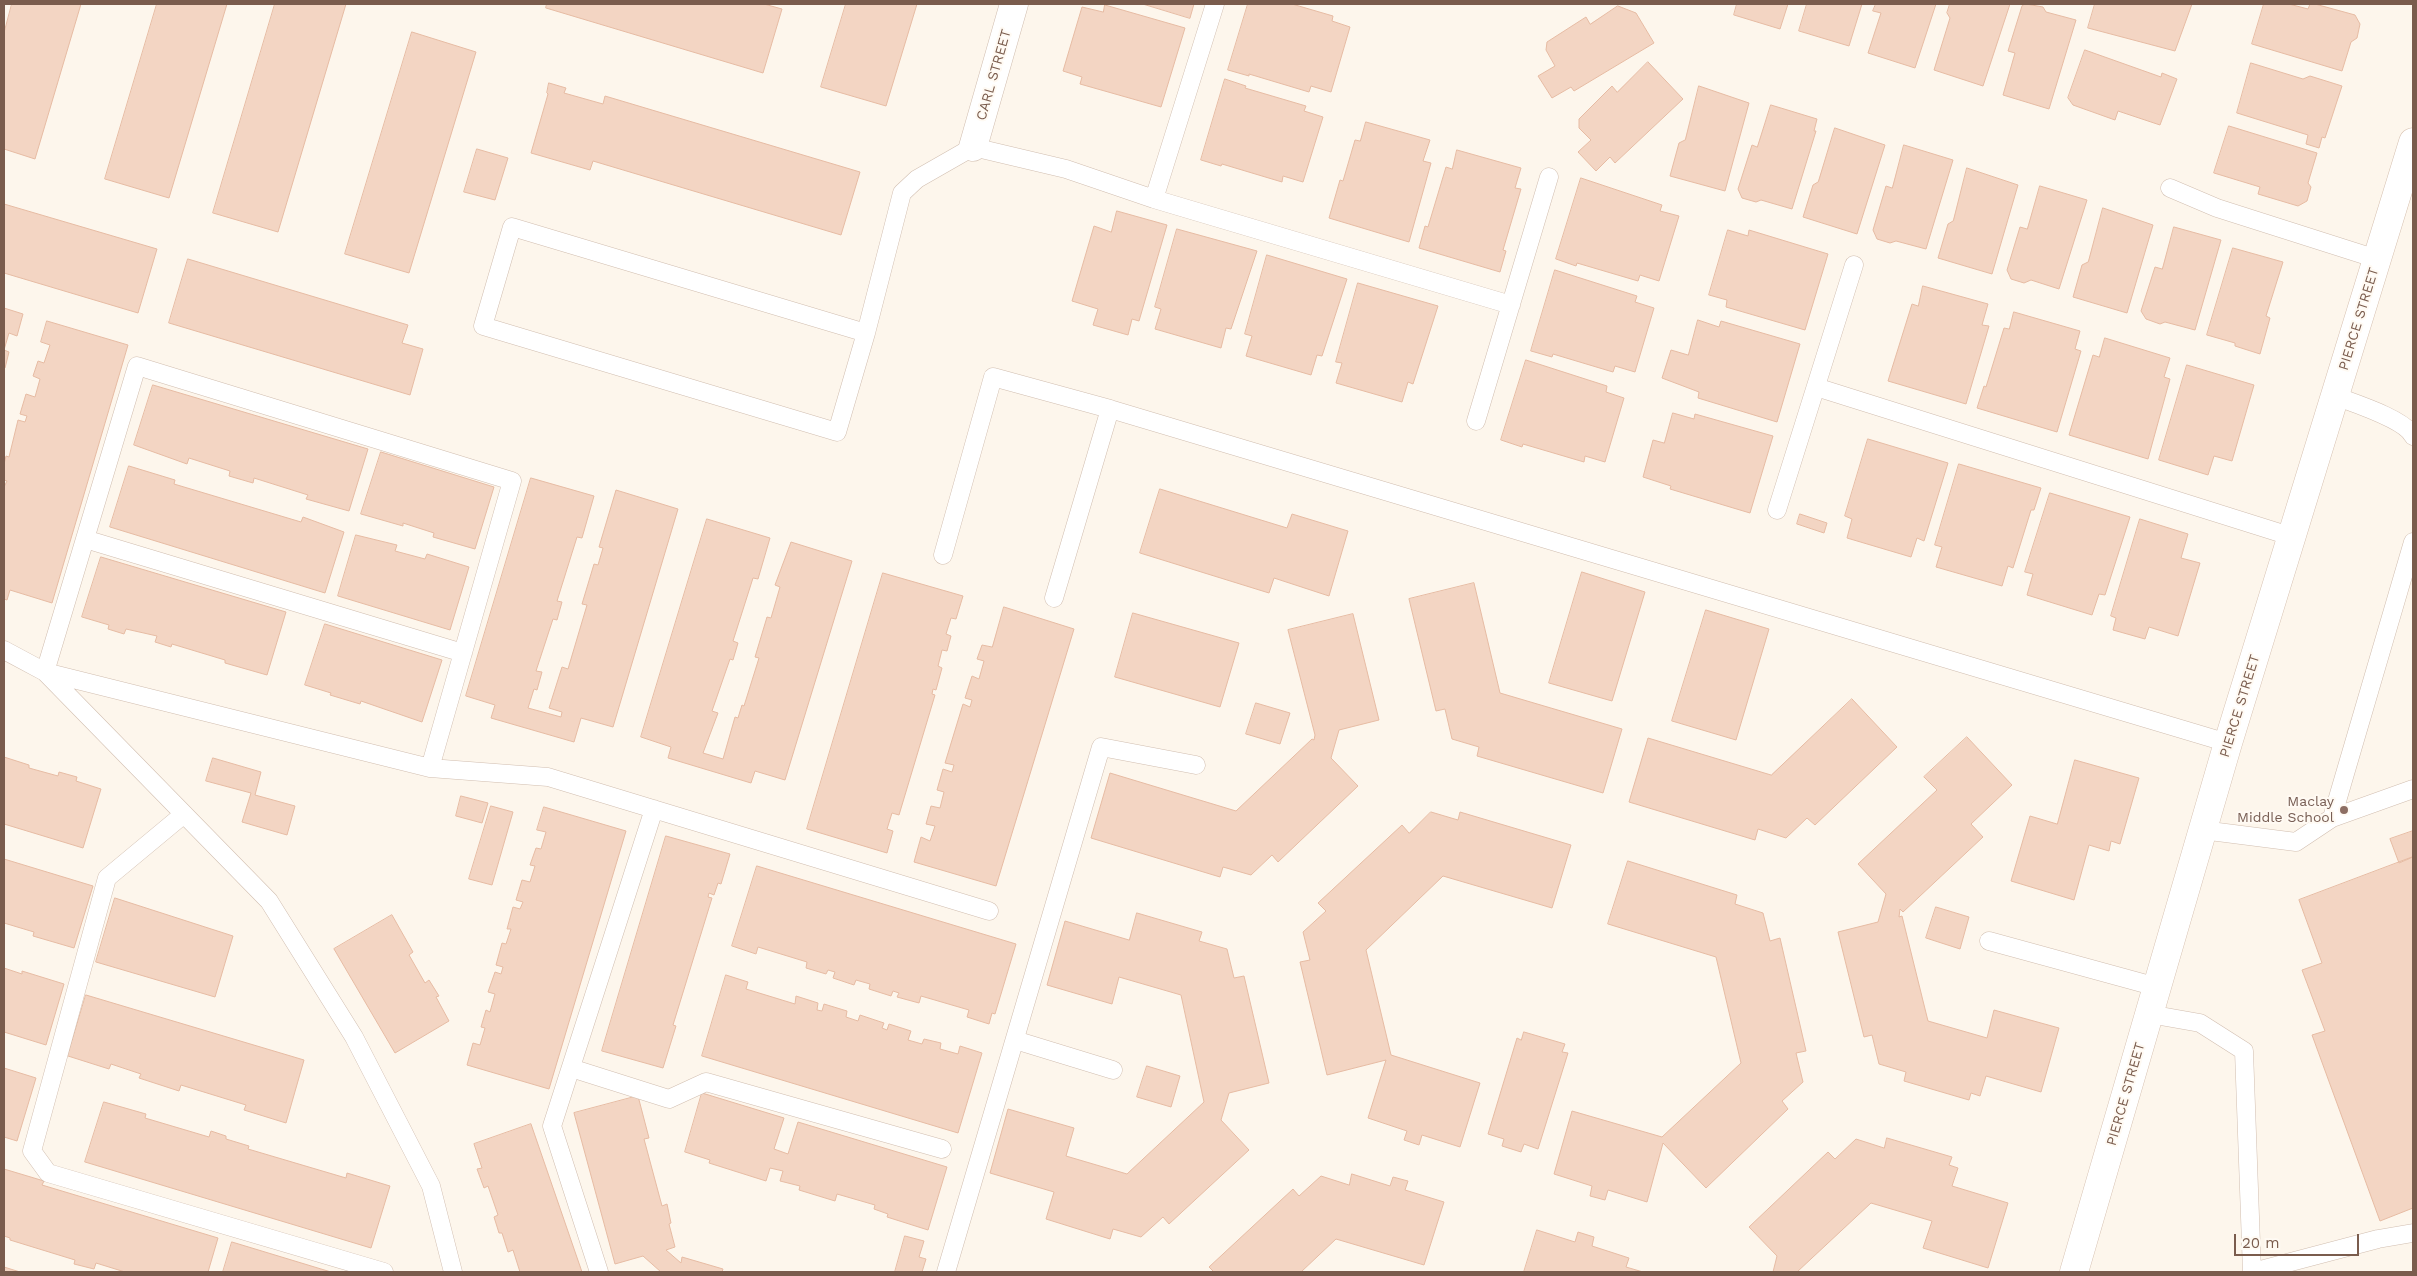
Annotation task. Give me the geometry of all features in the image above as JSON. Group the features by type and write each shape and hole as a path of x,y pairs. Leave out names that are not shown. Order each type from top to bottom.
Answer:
{"street":[{"name":"CARL STREET","path":"973,147 1014,4"},
{"name":"PIERCE STREET","path":"2074,1272 2228,743 2293,537 2334,396 2413,142"}],"lane":[{"path":"1154,199 1215,4"},
{"path":"866,333 512,227 483,326 837,432 866,333 902,192 917,179 973,147 1066,169 1154,199 1511,305"},
{"path":"1476,421 1549,177"},
{"path":"2170,188 2217,208 2378,259"},
{"path":"1777,510 1854,265"},
{"path":"45,672 136,366 512,481 430,768"},
{"path":"943,555 993,377 1110,409 2228,743"},
{"path":"1816,387 2293,537"},
{"path":"2334,396 2388,417 2411,430 2413,436"},
{"path":"1054,598 1110,409"},
{"path":"85,539 463,653"},
{"path":"2332,818 2413,542"},
{"path":"4,650 45,672 430,768 548,777 989,911"},
{"path":"45,672 269,901 354,1037 431,1186 453,1272"},
{"path":"946,1272 1101,747 1196,765"},
{"path":"2202,830 2296,842 2332,818 2413,789"},
{"path":"599,1272 552,1126 654,809"},
{"path":"184,814 107,878 32,1151 48,1173 384,1272"},
{"path":"1989,941 2157,986"},
{"path":"2149,1014 2200,1022 2244,1051 2252,1272 2378,1239 2413,1233"},
{"path":"1015,1040 1113,1070"},
{"path":"571,1068 669,1099 706,1082 942,1149"}],"building":[{"path":"12,4 81,4 35,159 4,149 4,33"},
{"path":"157,4 227,4 169,198 105,179"},
{"path":"275,4 346,4 278,232 213,213"},
{"path":"547,4 764,4 782,9 763,73 546,8"},
{"path":"846,4 917,4 886,106 821,87"},
{"path":"1143,4 1194,4 1190,18"},
{"path":"1248,4 1292,4 1333,16 1332,21 1350,27 1331,92 1311,86 1309,92 1249,74 1249,76 1228,70"},
{"path":"1737,4 1788,4 1780,29 1734,15"},
{"path":"1807,4 1862,4 1849,46 1799,31"},
{"path":"1876,4 1936,4 1915,68 1868,53 1881,13 1873,11"},
{"path":"1950,4 2010,4 1983,86 1934,70 1950,18 1947,13"},
{"path":"2026,4 2043,7 2046,12 2076,20 2049,109 2003,95 2015,53 2008,51 2022,6"},
{"path":"2095,4 2192,4 2175,51 2088,28"},
{"path":"2264,4 2289,4 2308,9 2310,4 2315,4 2355,15 2360,24 2357,38 2351,42 2342,71 2252,44"},
{"path":"1105,5 1185,28 1161,107 1080,84 1082,77 1063,71 1082,7 1103,12"},
{"path":"1618,6 1636,13 1654,43 1574,91 1571,87 1552,98 1538,76 1555,66 1546,50 1547,42 1586,17 1590,24"},
{"path":"412,32 476,52 409,273 345,254"},
{"path":"2085,50 2161,77 2162,73 2177,79 2160,125 2118,111 2115,120 2073,105 2068,98"},
{"path":"1648,62 1683,99 1615,163 1610,157 1596,171 1578,152 1591,140 1579,128 1579,119 1612,86 1617,92"},
{"path":"2251,63 2303,79 2310,76 2342,86 2325,138 2322,137 2319,148 2306,144 2308,135 2237,113"},
{"path":"1225,79 1246,86 1245,88 1306,106 1304,111 1323,117 1303,182 1283,176 1282,182 1222,164 1221,166 1201,160"},
{"path":"549,83 566,88 564,93 603,104 605,96 860,172 841,235 593,161 590,170 531,153 548,94"},
{"path":"1699,86 1749,103 1725,191 1670,176 1679,143 1685,140"},
{"path":"1771,105 1817,119 1814,131 1816,131 1792,209 1761,200 1756,202 1742,198 1738,189 1752,145 1757,147"},
{"path":"1366,122 1430,140 1423,161 1431,163 1409,242 1329,218 1340,180 1343,181 1355,140 1360,141"},
{"path":"2229,126 2317,153 2308,183 2311,187 2307,201 2298,206 2258,194 2260,187 2214,173"},
{"path":"1835,128 1885,145 1857,234 1803,217 1813,185 1818,182"},
{"path":"1904,145 1953,160 1926,249 1896,241 1890,243 1877,239 1873,230 1886,186 1892,188"},
{"path":"477,149 508,158 495,200 464,192"},
{"path":"1457,150 1521,168 1515,188 1521,189 1503,250 1506,251 1500,272 1419,248 1425,226 1428,227 1446,167 1452,169"},
{"path":"1967,168 2018,185 1992,274 1938,258 1948,224 1953,221"},
{"path":"1581,178 1662,205 1660,211 1679,216 1659,281 1640,275 1638,281 1577,263 1576,266 1556,259"},
{"path":"2040,186 2087,200 2059,289 2031,280 2024,283 2011,279 2007,270 2020,227 2027,229"},
{"path":"4,204 157,249 138,313 4,273"},
{"path":"2103,208 2153,225 2127,313 2073,297 2082,265 2088,262"},
{"path":"1117,211 1167,225 1139,321 1132,319 1128,335 1093,325 1098,309 1072,301 1094,226 1111,232"},
{"path":"2174,227 2221,240 2195,330 2165,322 2160,324 2146,319 2141,311 2155,267 2162,269"},
{"path":"1177,229 1257,251 1231,329 1226,328 1221,348 1155,329 1161,309 1155,307"},
{"path":"1728,230 1748,236 1749,230 1828,254 1805,330 1726,307 1727,300 1709,295"},
{"path":"2233,248 2283,262 2266,316 2270,318 2260,354 2235,346 2235,343 2207,335"},
{"path":"1267,255 1347,279 1322,356 1317,355 1311,375 1246,356 1252,336 1245,334"},
{"path":"188,259 408,325 402,343 423,349 410,395 169,323"},
{"path":"1555,270 1637,296 1635,302 1654,308 1635,372 1615,366 1613,372 1553,354 1552,357 1531,351"},
{"path":"1358,283 1438,306 1413,384 1408,382 1402,402 1336,383 1342,363 1336,362"},
{"path":"1923,286 1988,304 1982,325 1989,326 1966,404 1888,381 1912,304 1918,306"},
{"path":"4,308 23,314 17,336 9,333 4,350"},
{"path":"2014,312 2080,331 2075,349 2081,351 2057,432 1977,408 1984,386 1986,387 2004,328 2009,329"},
{"path":"1698,320 1719,327 1721,321 1800,344 1777,422 1698,398 1699,392 1662,378 1671,350 1688,355"},
{"path":"47,321 128,345 52,603 10,590 7,600 4,599 4,487 7,481 4,480 4,464 6,456 9,457 18,420 25,422 27,416 20,414 26,394 35,397 40,379 33,376 38,361 44,363 50,345 41,342"},
{"path":"2105,338 2170,358 2164,377 2170,379 2148,459 2069,435 2093,355 2099,357"},
{"path":"4,350 9,352 5,368 4,368"},
{"path":"1526,360 1607,386 1606,392 1624,398 1605,462 1585,456 1584,462 1523,444 1522,447 1501,440"},
{"path":"2187,365 2254,385 2232,461 2214,456 2208,475 2159,460"},
{"path":"153,385 368,449 349,511 306,499 308,495 254,478 253,483 229,476 230,471 189,458 187,464 134,445"},
{"path":"1673,413 1694,419 1695,414 1773,436 1750,513 1670,489 1671,486 1643,477 1653,440 1664,443"},
{"path":"1868,439 1948,463 1924,541 1917,538 1911,557 1847,538 1852,519 1845,516"},
{"path":"381,452 494,487 475,549 433,537 434,533 403,523 403,526 361,514"},
{"path":"1959,464 2041,488 2034,510 2031,510 2013,568 2008,566 2002,586 1936,567 1942,547 1935,545"},
{"path":"129,466 175,480 174,484 301,522 303,517 344,532 325,593 110,527"},
{"path":"531,478 594,496 582,538 577,537 557,601 562,602 557,620 553,619 536,671 542,672 537,690 534,689 528,708 561,717 562,712 549,708 562,667 568,669 587,605 582,604 594,564 598,565 603,548 599,547 616,490 678,509 613,727 581,718 574,742 491,718 495,705 466,696"},
{"path":"1160,489 1287,528 1292,514 1348,531 1329,596 1274,578 1269,593 1140,553"},
{"path":"2050,493 2130,517 2105,595 2099,594 2092,615 2027,595 2033,574 2025,572"},
{"path":"1800,514 1827,523 1824,533 1797,524"},
{"path":"707,519 770,538 758,579 753,578 733,641 738,643 733,660 730,659 712,711 718,713 703,753 723,759 735,717 738,718 742,705 744,706 759,658 755,657 767,617 771,618 780,587 775,585 791,542 852,561 785,780 755,771 751,783 668,758 671,747 641,737"},
{"path":"2140,519 2188,534 2181,558 2200,563 2178,636 2149,627 2145,639 2113,630 2116,618 2111,616"},
{"path":"356,535 397,545 395,551 425,559 427,554 469,567 450,630 338,596"},
{"path":"101,557 286,612 267,675 225,663 225,660 172,644 171,647 155,642 157,636 126,629 124,634 108,629 109,625 82,617"},
{"path":"1582,572 1645,592 1612,701 1549,683"},
{"path":"883,573 963,596 956,619 951,618 946,634 951,636 947,651 942,650 938,666 942,668 936,690 933,689 932,694 935,695 899,815 892,813 887,829 893,831 887,853 807,829"},
{"path":"1474,583 1500,693 1622,729 1603,793 1477,756 1479,747 1452,739 1445,709 1436,711 1409,599"},
{"path":"1004,607 1074,629 996,886 914,862 921,837 930,841 935,826 926,824 931,806 940,808 944,792 937,790 943,769 952,772 954,765 945,763 963,704 970,707 972,700 965,698 972,676 979,679 984,661 977,659 982,645 992,647"},
{"path":"1706,610 1769,629 1736,740 1672,721"},
{"path":"1133,613 1239,643 1220,707 1115,677"},
{"path":"1353,614 1379,720 1339,730 1331,758 1358,786 1278,862 1272,855 1251,875 1223,867 1220,877 1091,838 1110,773 1236,811 1312,739 1314,740 1315,735 1288,630"},
{"path":"325,624 442,660 422,722 361,701 360,704 330,695 331,693 305,685"},
{"path":"1852,699 1897,747 1815,825 1807,818 1786,838 1758,829 1755,840 1629,802 1648,738 1771,775"},
{"path":"1256,703 1290,713 1280,744 1246,734"},
{"path":"1967,737 2012,785 1971,824 1983,837 1903,912 1900,909 1899,917 1902,916 1928,1021 1987,1038 1994,1010 2059,1028 2041,1092 1986,1076 1980,1096 1971,1093 1969,1100 1904,1081 1906,1072 1879,1064 1872,1035 1864,1037 1838,932 1878,922 1886,894 1858,864 1937,790 1924,777"},
{"path":"4,757 29,765 29,768 58,776 59,772 77,777 76,781 101,789 83,848 4,824"},
{"path":"213,758 261,772 255,795 295,806 287,835 242,822 251,793 206,781"},
{"path":"2075,760 2139,778 2120,844 2111,841 2109,851 2089,845 2074,900 2011,881 2030,816 2057,824"},
{"path":"461,796 488,803 482,823 456,816"},
{"path":"491,806 513,812 492,885 469,879"},
{"path":"544,807 626,831 549,1089 467,1065 473,1043 480,1045 485,1028 481,1027 486,1010 490,1012 495,994 488,992 495,972 501,974 503,967 496,965 502,943 506,944 511,929 507,929 513,907 520,909 523,902 516,900 522,880 530,882 535,866 530,865 536,848 541,849 546,832 537,830"},
{"path":"1431,812 1458,820 1460,812 1571,845 1552,908 1443,876 1366,950 1391,1055 1480,1083 1460,1147 1422,1135 1419,1145 1404,1140 1407,1131 1368,1118 1386,1060 1327,1075 1300,962 1310,960 1303,932 1326,911 1318,903 1402,825 1409,833"},
{"path":"2413,831 2413,857 2399,863 2390,839"},
{"path":"666,836 730,854 721,884 718,883 714,895 709,893 708,897 712,898 673,1025 676,1026 663,1068 602,1051"},
{"path":"2413,857 2413,1208 2380,1221 2312,1035 2325,1031 2302,970 2322,963 2299,900"},
{"path":"4,859 93,886 74,948 33,936 34,932 4,923"},
{"path":"1628,861 1737,895 1735,904 1763,913 1770,941 1780,938 1806,1051 1796,1053 1803,1082 1782,1101 1788,1109 1706,1188 1663,1143 1647,1202 1608,1190 1605,1200 1590,1196 1592,1186 1554,1174 1572,1111 1662,1137 1741,1063 1716,957 1608,924"},
{"path":"757,866 1016,944 995,1014 992,1013 989,1024 967,1017 969,1010 921,996 919,1003 897,997 899,993 893,991 891,996 869,989 870,984 856,980 854,985 833,978 835,972 828,970 826,974 806,968 807,962 758,947 756,954 732,946"},
{"path":"115,898 233,936 215,997 96,962"},
{"path":"1936,907 1969,917 1960,949 1926,938"},
{"path":"1137,913 1202,932 1199,941 1227,949 1234,978 1244,976 1269,1083 1229,1093 1221,1120 1249,1150 1169,1224 1163,1217 1141,1237 1113,1229 1110,1239 1046,1219 1054,1192 990,1173 1008,1109 1074,1128 1066,1156 1127,1174 1204,1102 1181,995 1119,977 1112,1004 1047,985 1065,921 1129,940"},
{"path":"392,915 413,952 409,955 425,983 429,980 439,996 436,997 449,1021 395,1053 334,949"},
{"path":"4,968 22,974 22,971 64,984 46,1045 4,1032"},
{"path":"726,975 748,982 746,989 795,1004 796,996 818,1003 817,1010 822,1011 824,1004 847,1011 846,1017 858,1021 860,1015 884,1023 882,1028 887,1030 889,1024 911,1031 908,1040 922,1044 924,1039 941,1043 940,1049 958,1054 960,1046 982,1053 958,1133 702,1056"},
{"path":"86,995 304,1060 286,1123 244,1110 246,1105 181,1085 179,1091 139,1078 141,1074 111,1064 109,1069 68,1056"},
{"path":"1524,1032 1565,1044 1562,1052 1568,1053 1538,1149 1524,1144 1521,1152 1502,1146 1504,1139 1488,1134 1517,1038 1521,1040"},
{"path":"1147,1066 1180,1076 1171,1107 1137,1097"},
{"path":"4,1068 36,1078 17,1141 4,1137"},
{"path":"702,1093 784,1118 774,1149 788,1154 798,1122 947,1167 928,1230 887,1217 888,1214 874,1209 875,1205 837,1194 835,1201 799,1190 800,1186 780,1181 783,1171 770,1168 766,1181 709,1163 710,1160 685,1152"},
{"path":"638,1096 649,1138 644,1139 662,1206 667,1204 671,1223 669,1224 675,1247 666,1250 681,1263 682,1257 723,1269 722,1272 661,1272 643,1256 615,1264 574,1113"},
{"path":"104,1102 146,1114 145,1118 209,1137 211,1131 226,1136 226,1139 249,1146 248,1149 346,1178 347,1173 390,1186 371,1248 85,1162"},
{"path":"531,1124 582,1272 520,1272 513,1250 508,1252 502,1233 499,1233 494,1217 498,1215 488,1186 484,1188 477,1169 482,1168 474,1144"},
{"path":"1887,1138 1952,1157 1949,1165 1958,1168 1952,1186 2008,1203 1988,1268 1923,1248 1932,1221 1871,1203 1797,1272 1773,1272 1777,1256 1749,1227 1828,1152 1835,1159 1856,1139 1884,1148"},
{"path":"4,1169 44,1181 42,1185 218,1238 208,1272 125,1272 96,1263 94,1269 74,1264 75,1260 10,1240 10,1238 4,1236"},
{"path":"1352,1174 1390,1186 1393,1177 1408,1181 1405,1190 1444,1202 1424,1265 1336,1239 1301,1272 1214,1272 1209,1267 1293,1189 1299,1196 1321,1176 1349,1185"},
{"path":"1537,1230 1575,1242 1578,1232 1594,1237 1592,1246 1629,1258 1626,1267 1643,1272 1524,1272"},
{"path":"905,1236 924,1241 919,1257 926,1259 922,1272 895,1272"},
{"path":"232,1242 331,1272 223,1272"},
{"path":"4,1267 20,1272 4,1272"}],"place":[{"name":"Maclay Middle School","path":"2344,810"}]}
